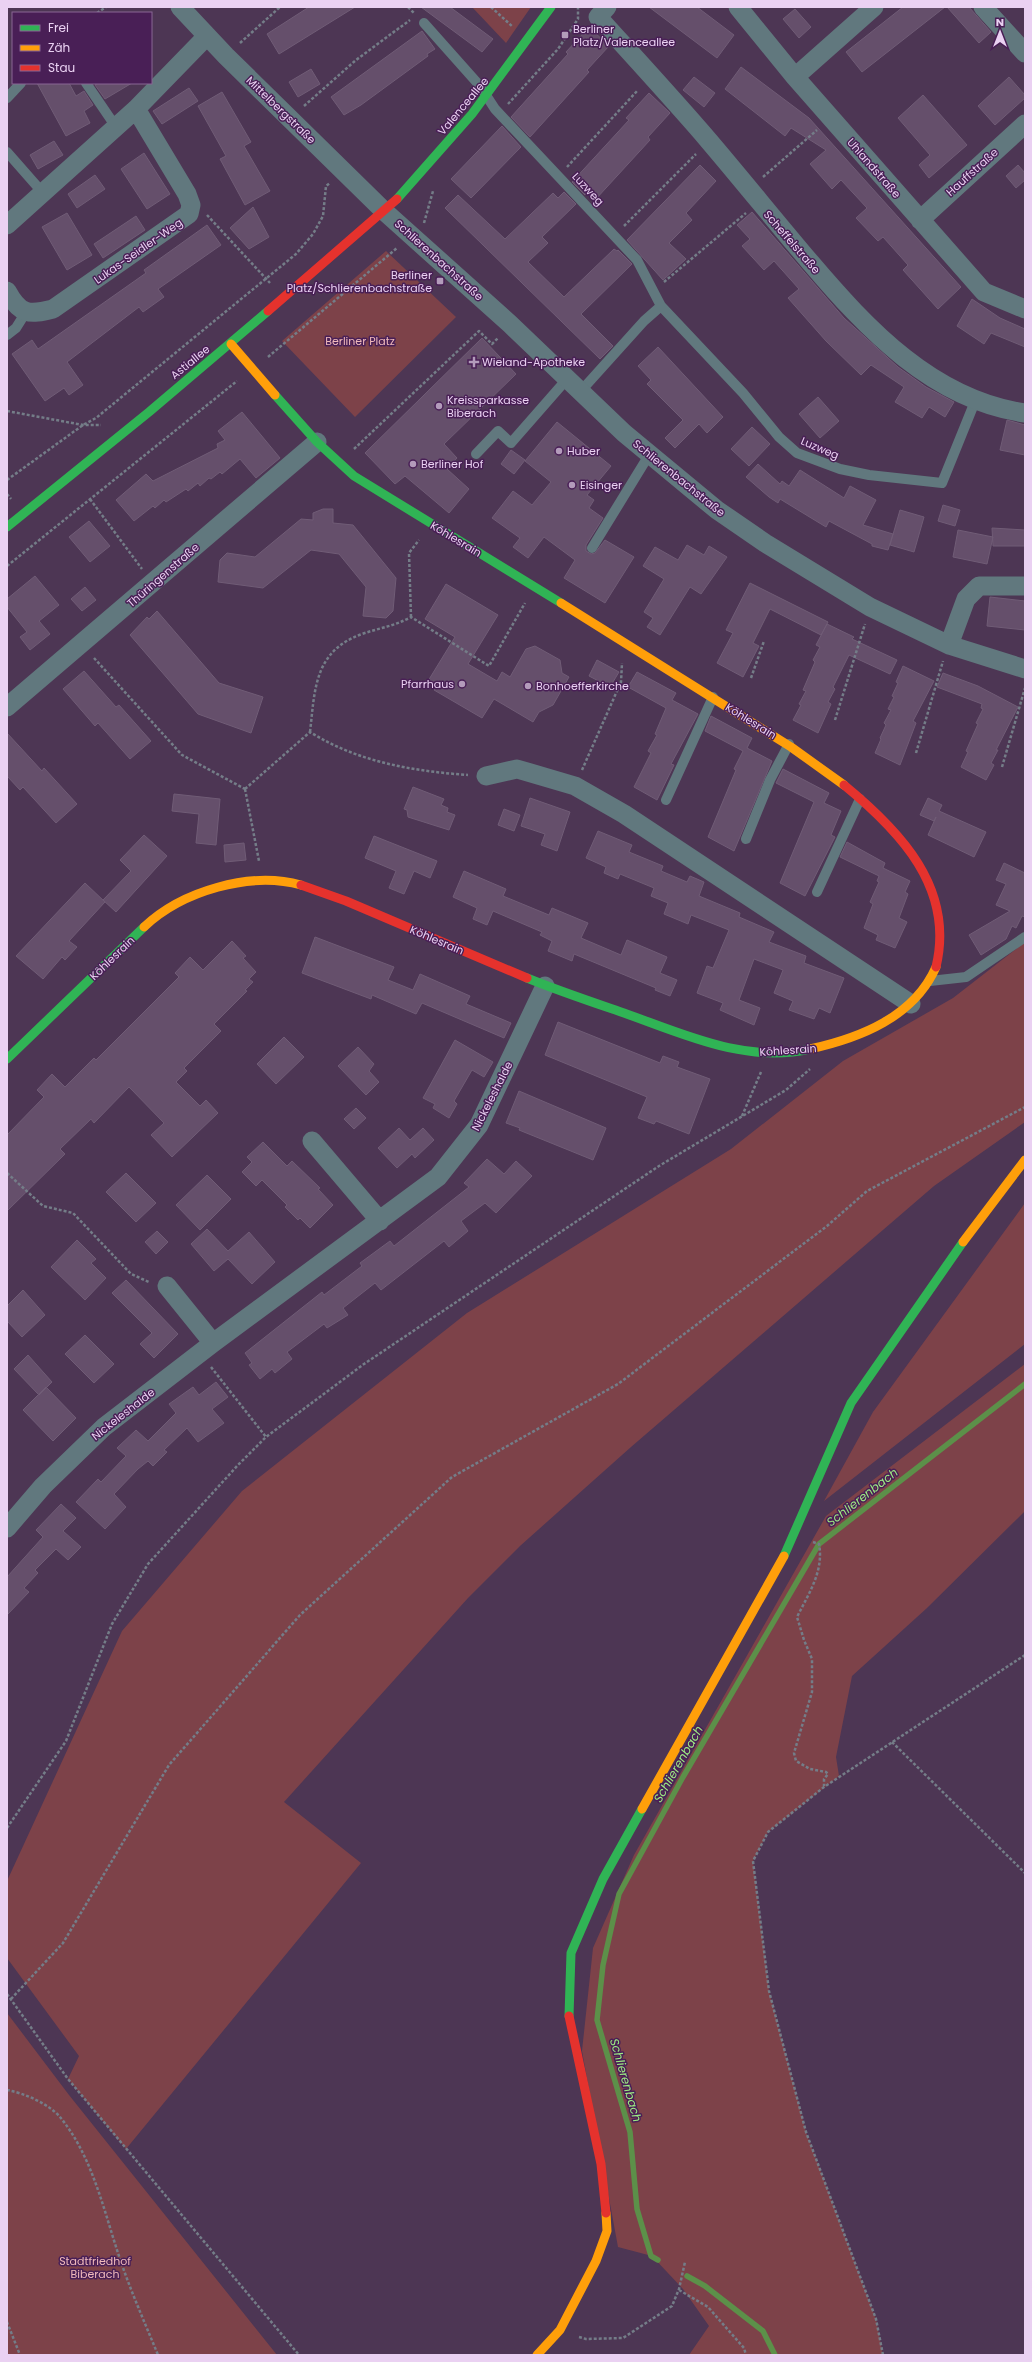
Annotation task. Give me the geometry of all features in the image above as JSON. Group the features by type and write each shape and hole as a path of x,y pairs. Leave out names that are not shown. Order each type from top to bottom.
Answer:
{"street":[{"name":"Mittelbergstraße","path":"180,7 226,56 384,211"},
{"name":"Valenceallee","path":"384,211 419,176 488,97 550,7"},
{"name":"Uhlandstraße","path":"738,7 795,77 984,292 1025,309"},
{"path":"795,77 874,7"},
{"path":"983,7 1025,53"},
{"name":"Scheffelstraße","path":"603,12 651,76 709,141 753,196 850,309 894,351 940,383 976,399 1025,413"},
{"path":"7,224 136,109 207,36"},
{"path":"136,109 187,194 191,205"},
{"name":"Hauffstraße","path":"920,220 1025,124"},
{"name":"Lukas-Seidler-Weg","path":"26,312 37,313 53,309 184,220 189,214 191,205"},
{"name":"Astiallee","path":"7,527 231,344 384,211"},
{"name":"Schlierenbachstraße","path":"384,211 510,324 649,455 717,510 747,531 870,607 949,645 1025,669"},
{"path":"7,292 15,305 26,312"},
{"name":"Köhlesrain","path":"7,1059 159,913 201,892 233,884 286,881 318,889 546,986 698,1039 741,1051 767,1053 818,1049 844,1041 880,1024 911,1004 930,981 938,956 941,929 936,900 925,873 907,847 887,823 860,799 789,744 679,674 432,524 383,496 339,463 317,442 231,344"},
{"name":"Thüringenstraße","path":"7,707 82,645 317,442"},
{"path":"949,645 966,599 979,586 1025,586"},
{"path":"486,776 517,769 575,786 624,814 911,1004"},
{"name":"Nickeleshalde","path":"7,1528 43,1486 104,1427 207,1348 438,1177 461,1151 479,1125 546,986"},
{"path":"312,1141 380,1221"},
{"path":"537,2355 560,2330 596,2261 608,2231 601,2164 590,2108 569,2019 571,1953 604,1879 796,1532 809,1496 851,1403 969,1233 1025,1160"},
{"path":"167,1286 207,1348"}],"lane":[{"name":"Luzweg","path":"424,24 488,97 495,109 637,260 661,306 743,394 779,437 797,453 840,469 868,475 942,483 976,399"},
{"path":"7,98 20,84"},
{"path":"87,84 116,127"},
{"path":"7,152 43,193"},
{"path":"476,454 498,431 511,443 661,306"},
{"path":"7,335 16,328 26,312"},
{"path":"592,548 649,455"},
{"name":"Köhlesrain","path":"666,800 713,697"},
{"name":"Köhlesrain","path":"746,839 770,780 789,744"},
{"path":"817,892 860,799"},
{"path":"930,981 966,977 1025,937"}],"path":[{"path":"226,56 280,7"},
{"path":"290,119 356,60 417,15 408,7"},
{"path":"491,7 528,41"},
{"path":"559,176 651,76"},
{"path":"654,290 753,196 831,118"},
{"path":"615,236 709,141"},
{"path":"7,480 83,425 96,418 296,254 313,234 324,216 326,186 345,172"},
{"path":"191,205 212,218 283,298"},
{"path":"339,463 479,331 492,344"},
{"path":"7,411 83,425 108,424"},
{"path":"7,494 12,499"},
{"path":"90,499 130,555"},
{"path":"411,617 409,553 432,524"},
{"path":"411,617 489,666 535,587"},
{"path":"835,720 870,607"},
{"path":"245,789 310,732 315,683 321,668 330,654 344,642 362,634 399,623 411,617"},
{"path":"585,763 621,682 623,640"},
{"path":"751,678 764,641"},
{"path":"82,645 182,755 245,789"},
{"path":"916,753 940,669 949,645"},
{"path":"1002,767 1025,688"},
{"path":"310,732 328,744 399,768 486,776"},
{"path":"245,789 259,862"},
{"path":"7,1828 66,1741 112,1624 148,1564 238,1465 266,1437 371,1359 659,1166 786,1090 809,1072 818,1049"},
{"path":"742,1116 767,1053"},
{"path":"11,1999 63,1942 169,1765 300,1615 452,1477 618,1384 827,1226 867,1191 1025,1107"},
{"path":"7,1173 43,1206 73,1212 132,1274 150,1282 167,1286"},
{"path":"207,1348 266,1437"},
{"path":"796,1532 819,1544 821,1558 817,1577 797,1617 812,1659 812,1692 794,1754 796,1761 804,1767 826,1772 828,1774 824,1779 824,1787"},
{"path":"884,2355 876,2319 806,2132 770,1998 753,1861 768,1832 824,1787 1025,1655"},
{"path":"892,1742 1025,1873"},
{"path":"7,1994 68,2079 299,2355"},
{"path":"7,2090 26,2094 60,2116 81,2151 96,2185 139,2310 158,2355"},
{"path":"560,2330 586,2339 623,2338 672,2306 679,2289 685,2262"},
{"path":"679,2289 708,2307 744,2348 746,2355"},
{"path":"7,2322 20,2355"}],"green space":[{"path":"472,7 531,7 506,43"},
{"name":"Berliner Platz","path":"386,251 456,317 355,417 282,341"},
{"path":"1025,942 1025,1122 934,1186 631,1447 520,1546 468,1598 284,1802 361,1863 126,2149 68,2079 79,2056 7,1958 7,1881 122,1631 242,1491 467,1313 731,1149 843,1061 953,998"},
{"path":"1025,1203 1025,1344 824,1501 873,1412"},
{"path":"1025,1364 1025,1511 927,1608 852,1676 836,1757 839,1776 768,1832 753,1861 769,1991 806,2132 876,2319 883,2355 689,2355 709,2326 683,2289 652,2256 618,2247 582,2051 593,1948 634,1855 826,1516"},
{"name":"Stadtfriedhof Biberach","path":"7,2013 69,2095 277,2355 7,2355"}],"building":[{"path":"309,7 355,7 279,54 267,34"},
{"path":"421,7 450,7 493,39 482,52"},
{"path":"649,7 697,7 734,35 717,58"},
{"path":"903,7 945,7 862,72 846,52"},
{"path":"947,7 969,7 991,32 979,43"},
{"path":"795,9 811,27 799,38 783,19"},
{"path":"589,27 609,46 587,70 589,72 530,137 511,117 568,54 566,52"},
{"path":"422,31 435,49 427,54 428,56 361,105 344,115 331,97"},
{"path":"741,67 809,118 961,287 938,309 903,270 908,265 883,237 878,241 856,218 867,208 841,180 832,189 810,164 826,150 791,128 785,136 725,89"},
{"path":"311,69 320,84 298,97 289,82"},
{"path":"694,77 715,93 704,107 683,90"},
{"path":"1009,77 1025,95 1025,98 995,125 978,106"},
{"path":"38,84 70,84 76,96 84,91 93,105 84,111 90,123 66,136"},
{"path":"96,84 130,84 105,99 95,85"},
{"path":"189,88 198,101 162,124 153,111"},
{"path":"222,92 251,142 244,146 270,191 245,205 220,159 226,156 198,106"},
{"path":"649,93 670,113 648,137 650,140 595,200 587,193 585,195 572,182 629,120 626,118"},
{"path":"923,95 967,145 929,178 919,165 930,155 898,118"},
{"path":"502,126 521,147 471,198 451,179"},
{"path":"54,141 63,155 38,169 30,155"},
{"path":"144,153 170,194 147,209 121,169"},
{"path":"700,165 716,181 686,213 692,220 669,243 686,259 663,280 627,240"},
{"path":"1018,165 1025,173 1025,180 1016,188 1006,176"},
{"path":"95,175 105,189 77,208 68,194"},
{"path":"564,192 576,204 542,237 548,243 528,262 564,297 614,249 617,251 618,250 632,264 581,314 613,346 600,359 445,208 458,195 505,239 553,193 558,198"},
{"path":"253,207 269,237 249,249 230,228"},
{"path":"752,212 844,318 898,367 926,387 954,402 945,417 929,407 922,418 895,402 904,387 871,365 861,375 826,341 788,298 799,289 774,261 764,270 742,246 750,239 737,225"},
{"path":"67,213 92,255 67,270 42,227"},
{"path":"136,216 145,230 103,258 94,244"},
{"path":"207,225 221,245 158,289 164,297 143,312 139,307 67,362 83,385 69,395 64,388 45,401 12,354 32,340 38,349 146,273 144,270"},
{"path":"972,299 1000,318 1025,329 1025,347 991,333 984,344 957,326"},
{"path":"482,338 516,374 444,444 457,458 447,469 469,489 449,513 405,476 395,484 365,453"},
{"path":"658,347 723,417 707,433 699,424 675,448 665,438 683,420 647,384 651,380 638,366"},
{"path":"818,397 839,421 820,438 799,414"},
{"path":"242,412 280,458 256,478 240,459 222,474 220,472 211,479 209,478 200,486 198,483 188,491 186,489 166,502 164,500 155,508 153,506 134,521 116,500 146,474 153,481 218,448 217,444 225,440 218,431"},
{"path":"1007,420 1025,425 1025,455 1000,450"},
{"path":"557,422 611,466 587,495 594,500 589,508 603,518 586,545 586,551 591,554 595,553 605,540 634,557 605,603 564,578 575,560 544,537 528,558 513,547 520,538 492,518 513,491 532,505 551,482 525,461"},
{"path":"752,427 770,444 749,466 731,449"},
{"path":"511,450 525,460 514,474 501,464"},
{"path":"758,464 780,484 782,481 789,486 800,470 844,498 850,486 876,500 863,525 893,534 888,550 872,546 872,544 829,521 826,527 780,499 778,503 746,477"},
{"path":"943,505 960,510 955,526 938,521"},
{"path":"323,509 333,509 333,523 353,525 396,578 393,611 386,618 363,616 366,587 339,554 311,550 263,588 218,582 220,560 227,553 255,557 301,519 313,520 313,513"},
{"path":"900,510 924,517 914,552 890,545"},
{"path":"89,521 110,546 90,562 69,537"},
{"path":"992,528 1025,530 1025,546 993,546"},
{"path":"958,530 993,537 987,564 953,557"},
{"path":"687,545 704,555 709,546 727,557 701,594 690,587 660,635 647,627 653,618 644,612 664,579 643,566 655,547 678,560"},
{"path":"35,576 59,605 39,621 50,634 30,650 20,637 27,632 7,607 7,599"},
{"path":"750,583 828,622 821,635 770,609 753,643 759,646 743,677 717,663 733,633 726,630"},
{"path":"446,584 498,615 468,664 497,681 502,672 510,677 526,649 535,646 560,660 562,673 569,677 553,705 539,712 533,722 494,699 482,718 434,690 437,686 428,681 455,637 425,619"},
{"path":"85,587 96,600 82,611 71,599"},
{"path":"990,597 1025,601 1025,630 987,626"},
{"path":"157,611 219,683 263,697 251,733 198,714 130,635 147,617 149,619"},
{"path":"827,624 854,637 852,639 897,660 890,674 849,655 833,687 835,689 828,702 831,704 818,733 793,720 801,705 799,704 806,691 803,690 815,662 813,660 820,647 816,645"},
{"path":"597,660 619,672 610,687 589,676"},
{"path":"903,666 934,681 913,721 916,723 900,765 875,753 886,725 884,723 891,710 888,709 894,697 892,696 898,683 896,682"},
{"path":"84,671 116,707 119,705 151,741 130,759 98,723 95,726 63,689"},
{"path":"637,672 676,693 672,700 698,714 671,764 674,765 657,800 634,787 651,753 648,751 657,735 655,734 666,708 628,687"},
{"path":"943,673 978,686 1018,707 996,750 998,750 991,763 994,765 986,780 961,767 968,752 966,751 978,724 976,723 983,709 981,708 982,704 937,687"},
{"path":"711,716 752,738 747,748 772,761 734,851 708,837 736,770 734,769 743,751 705,731"},
{"path":"7,733 42,771 44,768 77,804 56,823 23,787 20,790 7,776"},
{"path":"783,769 829,793 824,803 841,811 831,835 835,837 805,896 780,883 814,802 776,783"},
{"path":"413,787 444,799 441,805 448,808 447,812 455,815 449,830 408,817 407,810 404,809"},
{"path":"174,794 220,799 216,845 196,843 199,814 172,811"},
{"path":"530,798 570,812 557,851 541,845 545,834 521,826"},
{"path":"928,798 942,805 939,811 986,832 974,857 928,835 936,817 934,821 920,815"},
{"path":"504,809 520,815 514,831 498,825"},
{"path":"598,831 632,845 629,852 663,866 661,871 687,882 690,876 704,882 699,896 740,913 739,917 774,932 769,942 806,956 804,963 844,978 830,1013 819,1008 814,1019 789,1010 793,1001 774,993 783,970 754,959 739,1000 760,1008 754,1025 720,1010 723,1003 697,993 707,966 713,968 729,930 691,915 688,924 664,914 668,903 651,896 654,888 620,874 618,879 604,873 606,867 586,858"},
{"path":"144,835 167,856 116,912 103,900 131,871 120,860"},
{"path":"374,836 437,861 430,878 414,871 404,894 389,888 396,871 365,858"},
{"path":"847,842 885,863 883,868 910,881 905,892 908,894 899,918 907,922 895,948 876,940 878,935 864,928 873,904 870,902 879,882 877,881 879,876 840,857"},
{"path":"244,843 246,860 225,862 224,845"},
{"path":"1004,863 1025,873 1025,917 1022,916 1016,928 1012,926 1006,939 981,955 969,935 1010,911 996,905 1006,884 996,880"},
{"path":"464,871 506,889 503,896 549,915 552,908 588,923 581,938 621,955 627,940 667,957 660,973 677,980 670,996 655,990 656,988 574,954 572,961 548,951 552,941 540,935 542,932 493,911 487,925 473,919 477,908 453,897"},
{"path":"85,883 105,902 69,941 77,947 65,960 62,957 43,979 16,956"},
{"path":"315,937 394,967 388,980 413,990 420,974 470,996 466,1004 511,1023 504,1038 422,1003 416,1014 372,995 371,999 302,973"},
{"path":"232,941 246,956 243,958 256,972 249,979 253,982 245,990 247,991 214,1024 221,1031 184,1068 187,1071 176,1082 200,1106 206,1100 218,1113 172,1157 151,1135 164,1123 129,1087 94,1123 91,1119 60,1149 65,1154 7,1211 7,1135 44,1097 37,1090 52,1074 65,1087 94,1058 96,1060 179,977 175,973 190,957 203,970"},
{"path":"558,1022 660,1063 663,1056 679,1062 677,1067 710,1079 689,1134 656,1121 654,1124 638,1118 647,1097 545,1055"},
{"path":"284,1037 304,1057 276,1084 257,1064"},
{"path":"455,1040 493,1062 484,1077 472,1070 454,1101 457,1104 449,1118 433,1108 435,1104 423,1098"},
{"path":"358,1047 374,1064 369,1071 379,1082 366,1095 338,1066"},
{"path":"519,1091 606,1128 593,1160 519,1130 520,1128 506,1123"},
{"path":"356,1108 366,1118 354,1129 344,1119"},
{"path":"399,1128 410,1140 423,1128 434,1140 415,1158 412,1154 397,1168 378,1148"},
{"path":"263,1142 287,1166 292,1161 320,1188 318,1189 333,1205 310,1228 300,1218 298,1220 285,1207 287,1205 262,1180 256,1186 242,1172 252,1162 247,1157"},
{"path":"487,1159 504,1174 516,1161 532,1176 496,1213 485,1203 461,1221 468,1231 449,1247 444,1241 381,1290 375,1283 343,1308 348,1315 327,1328 324,1324 287,1352 292,1359 275,1373 272,1369 260,1379 249,1365 252,1363 245,1353 322,1292 324,1295 362,1266 360,1263 390,1241 394,1246 469,1187 464,1183"},
{"path":"126,1173 156,1203 136,1222 106,1192"},
{"path":"207,1175 231,1199 200,1230 176,1205"},
{"path":"207,1229 228,1251 249,1232 275,1262 252,1284 228,1259 214,1271 191,1244"},
{"path":"157,1231 168,1242 156,1254 145,1242"},
{"path":"77,1240 96,1259 91,1263 106,1278 85,1300 51,1267"},
{"path":"126,1280 178,1334 154,1358 140,1344 152,1333 112,1293"},
{"path":"23,1290 45,1315 22,1337 7,1321 7,1306"},
{"path":"85,1335 114,1364 94,1383 65,1354"},
{"path":"28,1355 52,1382 39,1395 14,1369"},
{"path":"216,1382 228,1397 212,1409 224,1423 198,1442 187,1428 164,1450 167,1452 153,1466 148,1461 138,1469 114,1494 126,1507 105,1529 76,1502 98,1479 101,1482 126,1456 117,1448 136,1430 148,1441 176,1413 169,1404 193,1387 199,1395"},
{"path":"46,1387 76,1418 53,1441 23,1410"},
{"path":"61,1504 76,1518 63,1531 81,1547 68,1560 56,1549 35,1570 38,1573 24,1588 29,1592 7,1615 7,1577 43,1537 36,1530"}],"waterway":[{"name":"Schlierenbach","path":"658,2260 651,2256 637,2209 630,2132 597,2020 603,1965 619,1894 683,1777 819,1544 1025,1384"},
{"name":"Schlierenbach","path":"687,2276 705,2286 763,2331 775,2355"}],"traffic: fast":[{"path":"397,199 472,114 551,7"},
{"path":"7,527 149,412 268,311"},
{"path":"275,395 317,442 354,476 561,603"},
{"path":"7,1059 144,927"},
{"path":"527,978 669,1030 715,1044 739,1050 762,1053 786,1053 810,1049"},
{"path":"784,1556 851,1403 963,1242"},
{"path":"569,2016 571,1953 603,1879 642,1809"}],"traffic: slow":[{"path":"231,344 275,395"},
{"path":"561,603 791,747 844,785"},
{"path":"144,927 177,903 218,887 260,881 281,881 301,885"},
{"path":"810,1049 848,1039 884,1023 900,1012 914,999 926,984 936,967"},
{"path":"963,1242 1025,1160"},
{"path":"642,1809 784,1556"},
{"path":"537,2355 560,2330 596,2261 607,2231 606,2213"}],"traffic: jam":[{"path":"268,311 397,199"},
{"path":"844,785 885,822 903,842 918,864 930,887 938,912 940,938 936,967"},
{"path":"301,885 346,901 527,978"},
{"path":"569,2016 601,2164 606,2213"}],"place":[{"name":"Berliner Platz/Valenceallee","path":"565,35"},
{"name":"Berliner Platz/Schlierenbachstraße","path":"440,281"},
{"name":"Wieland-Apotheke","path":"474,362"},
{"name":"Kreissparkasse Biberach","path":"439,406"},
{"name":"Huber","path":"559,451"},
{"name":"Berliner Hof","path":"413,464"},
{"name":"Eisinger","path":"572,485"},
{"name":"Pfarrhaus","path":"462,684"},
{"name":"Bonhoefferkirche","path":"528,686"}]}
